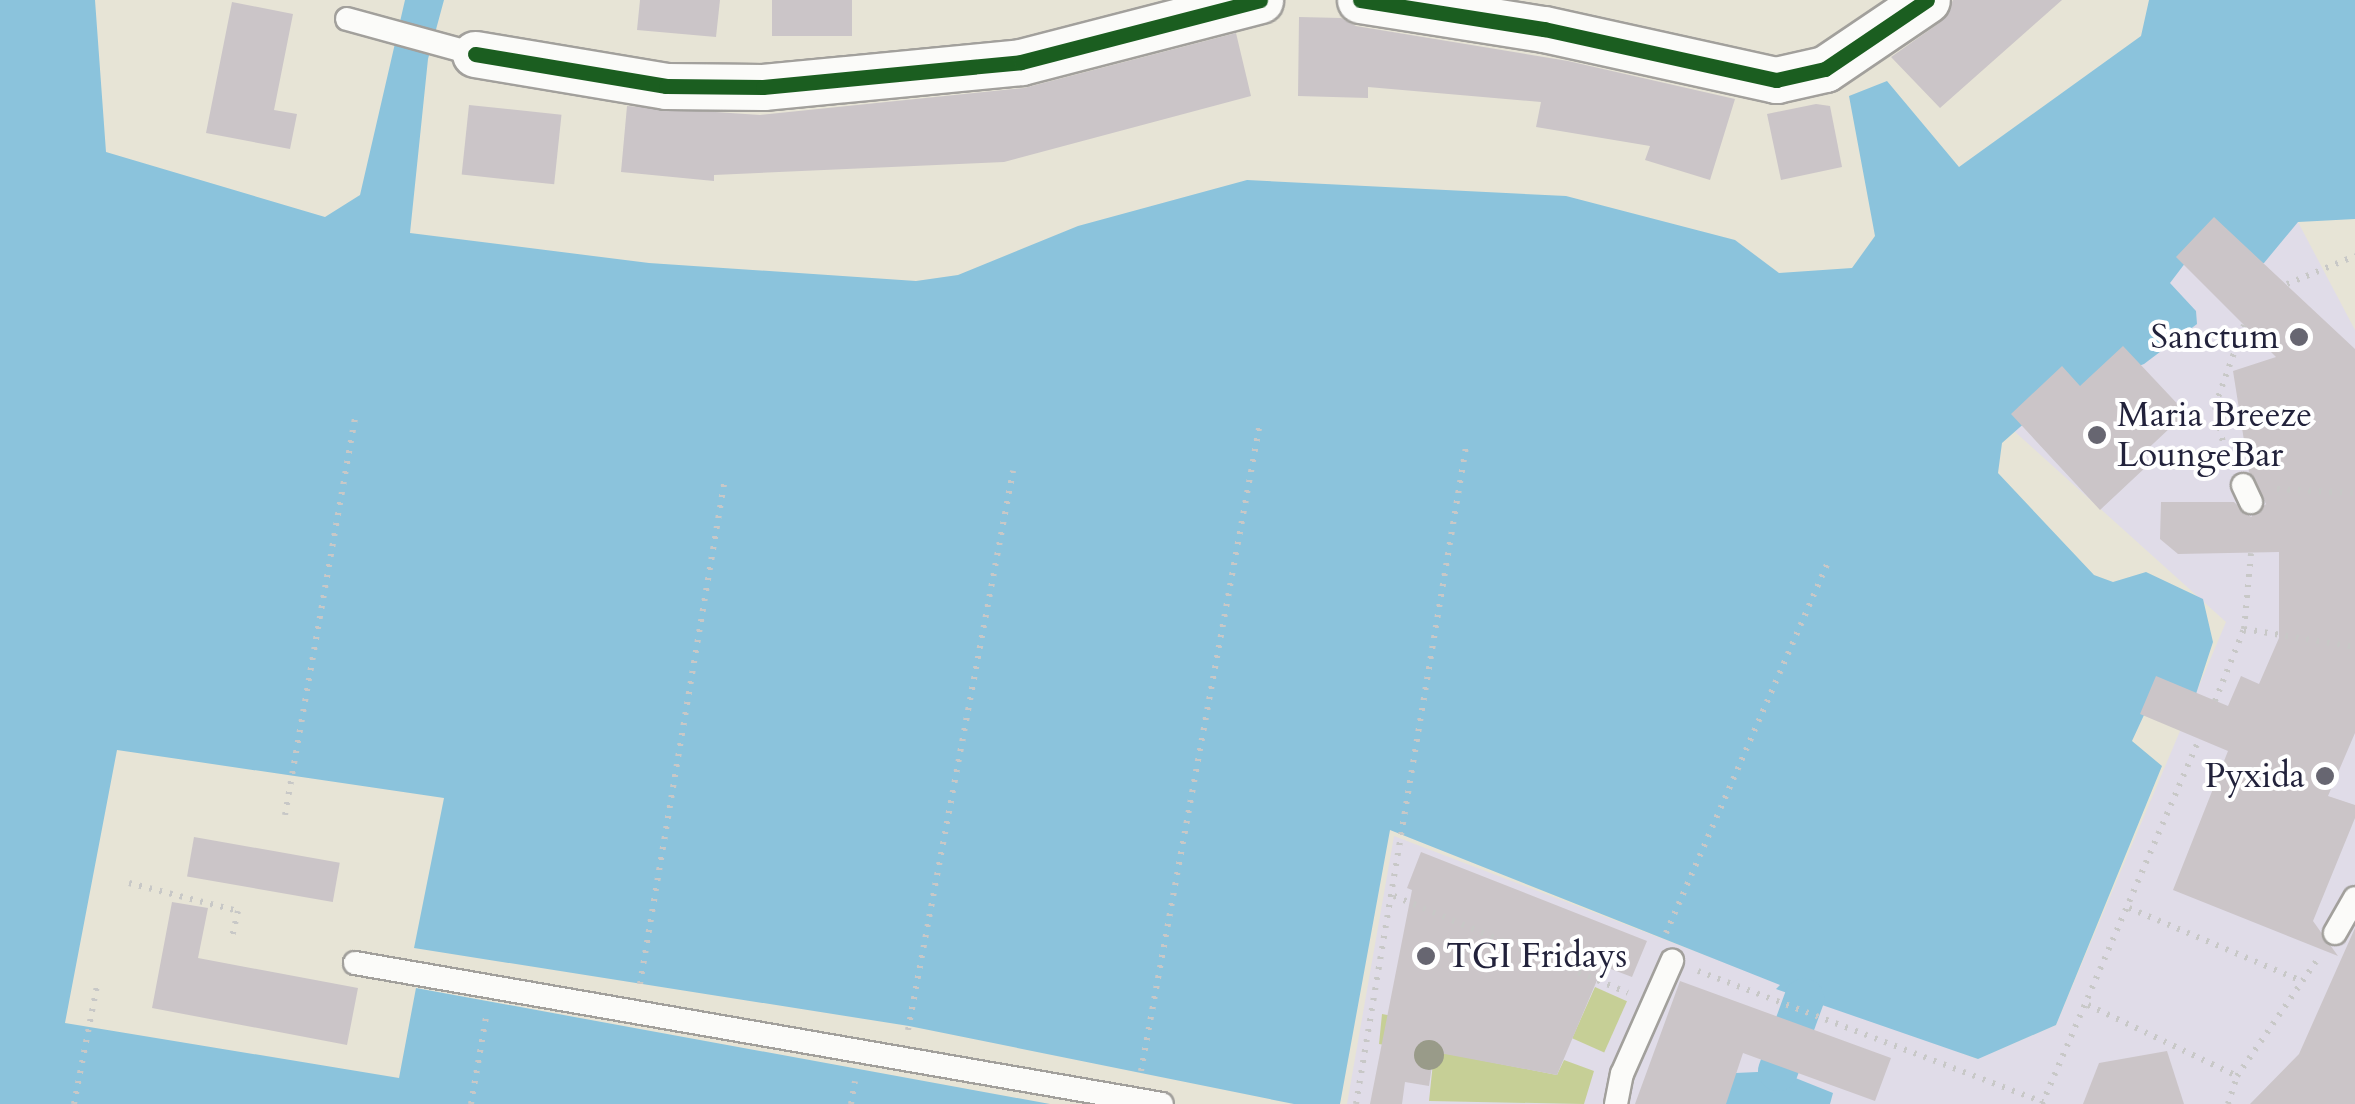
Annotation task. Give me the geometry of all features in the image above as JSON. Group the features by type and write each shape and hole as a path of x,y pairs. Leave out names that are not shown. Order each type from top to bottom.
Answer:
{"street":[{"path":"474,54 666,86 763,87 1020,62 1260,0"},
{"path":"1360,0 1544,29 1776,80 1825,69 1927,0"}],"lane":[{"path":"347,19 474,54"},
{"path":"2335,933 2355,898"},
{"path":"1616,1104 1654,1003 1668,950"},
{"path":"355,963 1162,1104"}],"path":[{"path":"2287,284 2355,256"},
{"path":"2244,326 2214,406 2220,449 2247,494 2355,493"},
{"path":"285,815 355,420"},
{"path":"1140,1076 1259,428"},
{"path":"1356,1104 1394,896 1400,832 1466,447"},
{"path":"909,1026 1013,472"},
{"path":"641,983 726,478"},
{"path":"2215,701 2244,629 2251,552"},
{"path":"1828,564 1668,950 1778,1002 2042,1103 2088,1005 2199,739"},
{"path":"2244,629 2355,646"},
{"path":"129,883 238,911 232,938"},
{"path":"1394,896 1654,1003"},
{"path":"2129,908 2302,981"},
{"path":"2228,1104 2237,1076 2335,933"},
{"path":"74,1104 98,981"},
{"path":"470,1104 488,1001"},
{"path":"2088,1005 2237,1076"},
{"path":"851,1104 858,1069"}],"shaded area":[{"path":"2298,222 2355,330 2355,1104 1347,1104 1394,836 1977,1059 2056,1025 2226,622 1994,413 2205,237"}],"green space":[{"path":"1595,987 1627,1001 1604,1052 1572,1038"},
{"path":"1382,1014 1452,1027 1475,1059 1557,1075 1564,1060 1594,1071 1584,1104 1429,1101 1434,1053 1379,1044"}],"water":[{"path":"0,0 95,0 106,152 325,217 360,195 405,0 444,0 428,59 410,233 649,263 916,281 958,275 1078,226 1247,180 1566,196 1735,240 1779,273 1852,268 1875,236 1849,96 1887,81 1959,167 2141,36 2149,0 2355,0 2355,219 2298,222 2264,263 2248,262 2205,237 2170,283 2196,311 2197,324 2144,364 2053,398 2002,443 1998,473 2094,575 2113,582 2146,572 2203,599 2213,642 2195,697 2150,702 2132,741 2162,766 2056,1025 1978,1059 1776,989 1780,985 1390,830 1340,1104 1294,1104 909,1026 414,948 444,798 117,750 65,1023 399,1078 416,988 1050,1104 0,1104"},
{"path":"1778,1071 1833,1093 1830,1104 1702,1104 1736,1073"}],"building":[{"path":"640,0 720,0 716,37 637,30"},
{"path":"772,0 852,0 852,36 772,36"},
{"path":"1953,0 2062,0 1940,108 1891,57 1942,21"},
{"path":"232,2 293,14 274,110 297,114 290,149 206,133"},
{"path":"1299,17 1341,18 1356,26 1568,61 1735,99 1710,180 1645,160 1650,146 1536,127 1541,102 1368,87 1368,98 1298,96"},
{"path":"1236,33 1251,96 1004,162 714,175 714,181 621,172 627,106 760,115 1024,88"},
{"path":"1816,104 1830,106 1842,167 1781,180 1767,114"},
{"path":"469,105 561,115 554,184 462,175"},
{"path":"2214,217 2355,349 2355,733 2328,796 2355,805 2355,818 2313,921 2338,956 2173,890 2228,751 2140,714 2156,676 2228,706 2241,676 2259,684 2279,638 2279,552 2178,554 2160,539 2161,502 2234,502 2251,517 2266,504 2249,472 2233,371 2276,357 2176,257"},
{"name":"Maria Breeze LoungeBar","path":"2123,346 2186,413 2139,457 2147,466 2100,510 2011,414 2062,366 2080,386"},
{"path":"194,837 340,863 333,902 187,876"},
{"path":"1421,852 1647,941 1632,977 1603,966 1557,1075 1434,1052 1429,1086 1405,1082 1402,1104 1370,1104 1412,890 1407,888"},
{"path":"172,902 208,908 198,958 358,988 347,1045 152,1008"},
{"path":"2355,928 2355,1104 2250,1104 2299,1054"},
{"path":"1680,981 1891,1058 1875,1101 1743,1053 1726,1104 1635,1104"},
{"path":"2167,1051 2184,1104 2083,1104 2099,1063"}],"waterway":[{"path":"1778,1071 1804,999"}],"cycle path":[{"path":"475,54 666,86 763,87 1021,62 1260,0"},
{"path":"1360,0 1544,29 1776,80 1825,69 1927,0"}],"place":[{"name":"Sanctum","path":"2299,337"},
{"name":"Maria Breeze LoungeBar","path":"2097,435"},
{"name":"Pyxida","path":"2325,776"},
{"name":"TGI Fridays","path":"1426,956"}]}
